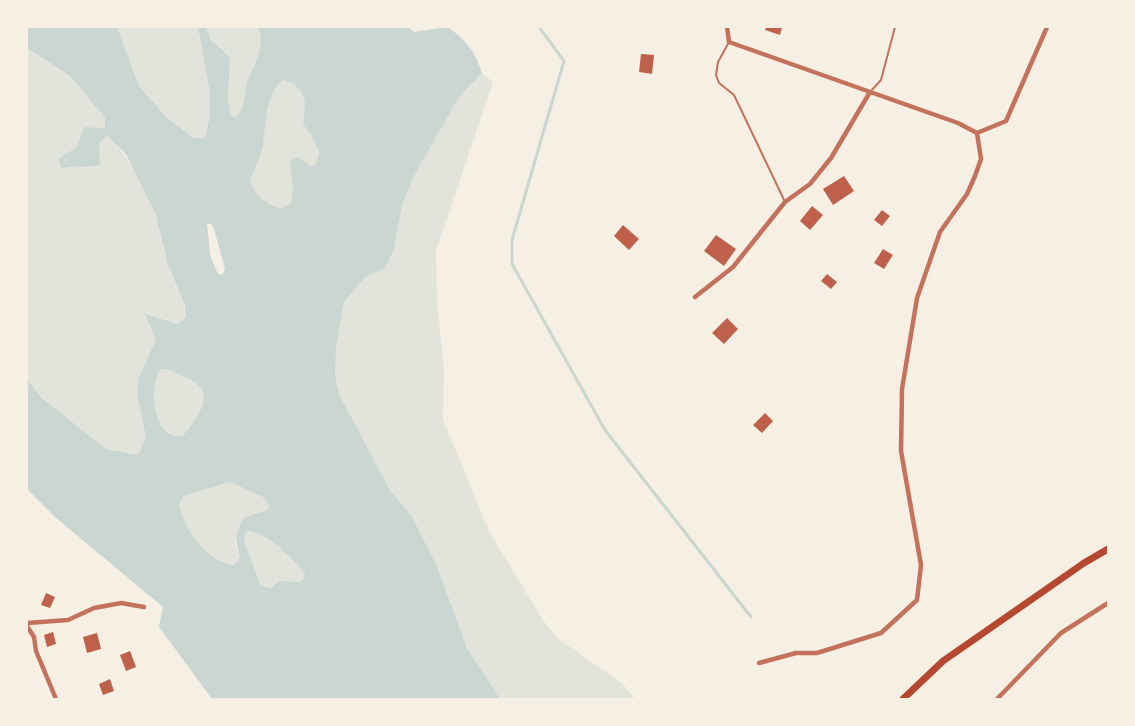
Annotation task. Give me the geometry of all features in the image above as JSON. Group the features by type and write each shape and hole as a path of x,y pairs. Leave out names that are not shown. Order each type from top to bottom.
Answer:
{"main road":[{"path":"903,699 943,661 1084,563 1108,549"}],"street":[{"path":"727,27 729,42 958,123 977,134"},
{"path":"977,134 1006,121 1047,27"},
{"path":"695,297 733,267 785,202 810,184 831,158 870,92"},
{"path":"759,663 796,653 817,653 881,633 917,600 921,565 901,451 902,390 917,298 940,232 966,194 975,176 981,159 977,134"},
{"path":"56,699 27,625 68,620 94,608 122,603 144,607"},
{"path":"997,699 1061,633 1108,603"}],"lane":[{"path":"870,92 881,80 895,27"},
{"path":"729,42 718,62 716,75 719,83 734,95 785,202"}],"shaded area":[{"path":"27,27 117,27 139,86 167,118 194,138 205,138 210,115 210,93 198,27 206,27 211,40 230,57 228,100 231,115 235,117 242,107 248,79 259,51 261,43 258,27 408,27 414,32 447,27 469,47 482,73 459,97 415,174 402,205 394,249 385,268 365,277 344,302 336,348 335,375 340,396 391,492 411,515 437,566 467,648 500,699 212,699 159,627 163,607 55,517 27,489 27,379 42,398 106,449 138,455 146,437 138,400 138,379 156,339 145,314 178,324 186,317 185,306 168,265 155,213 126,154 107,136 99,143 100,164 61,169 58,159 77,147 84,127 105,128 105,118 70,76 27,48","holes":["284,80 294,84 301,92 305,102 303,124 319,153 316,164 311,166 298,157 293,158 290,163 293,189 291,204 281,208 262,199 250,181 263,145 270,100 278,85","207,223 211,224 214,229 225,270 222,275 218,274 210,255","161,369 166,369 195,382 203,393 204,400 199,413 182,436 172,435 166,431 157,415 154,394 157,375","230,482 263,497 269,506 267,510 243,518 237,537 240,556 233,565 214,557 198,543 186,524 179,505 183,496","246,531 254,532 270,540 287,554 305,574 304,579 300,582 279,581 271,588 261,586 244,541"]},
{"path":"117,27 198,27 210,93 210,115 205,138 194,138 167,118 139,86"},
{"path":"206,27 258,27 261,43 259,51 248,79 242,107 235,117 231,116 228,100 230,57 211,40"},
{"path":"27,48 70,76 105,118 105,128 84,127 77,147 58,159 61,169 71,165 91,168 99,143 107,136 122,151 147,195 155,215 170,271 183,303 186,317 178,324 146,314 156,339 138,379 138,400 146,437 138,455 106,449 42,398 27,379"},
{"path":"482,73 493,82 436,251 437,300 444,368 443,420 490,533 543,620 557,638 622,683 635,699 500,699 467,648 437,566 411,515 391,492 340,396 335,375 336,348 344,301 365,277 385,268 394,248 402,205 415,174 459,97"},
{"path":"284,80 294,84 301,92 305,102 303,124 319,153 316,164 311,166 298,157 293,158 290,163 293,189 291,204 281,208 262,199 250,181 263,145 269,100 277,85"},
{"path":"161,369 195,382 203,393 204,400 199,413 182,436 172,435 166,431 157,415 154,394 157,376"},
{"path":"230,482 263,497 269,506 267,510 243,519 235,544 240,556 233,565 214,557 198,543 186,524 179,505 183,496"},
{"path":"245,531 261,535 287,553 305,574 305,579 300,582 279,581 271,588 261,586 244,541"}],"building":[{"path":"766,27 782,27 780,35 765,30"},
{"path":"641,54 654,55 652,74 639,72"},
{"path":"844,176 854,191 833,205 823,189"},
{"path":"812,206 823,215 810,230 800,221"},
{"path":"882,210 890,216 882,226 874,220"},
{"path":"623,225 639,239 629,250 614,236"},
{"path":"716,235 736,249 724,266 704,251"},
{"path":"883,249 893,255 884,269 874,263"},
{"path":"827,274 837,282 831,289 821,281"},
{"path":"727,318 738,329 724,344 712,333"},
{"path":"765,413 773,421 762,433 753,425"},
{"path":"46,593 55,597 50,608 41,605"},
{"path":"53,632 56,644 47,647 44,635"},
{"path":"97,633 101,649 87,653 83,637"},
{"path":"130,651 136,667 126,671 120,655"},
{"path":"110,679 114,691 103,695 99,684"}],"waterway":[{"path":"539,27 564,61 512,240 512,264 605,430 751,617"}]}
